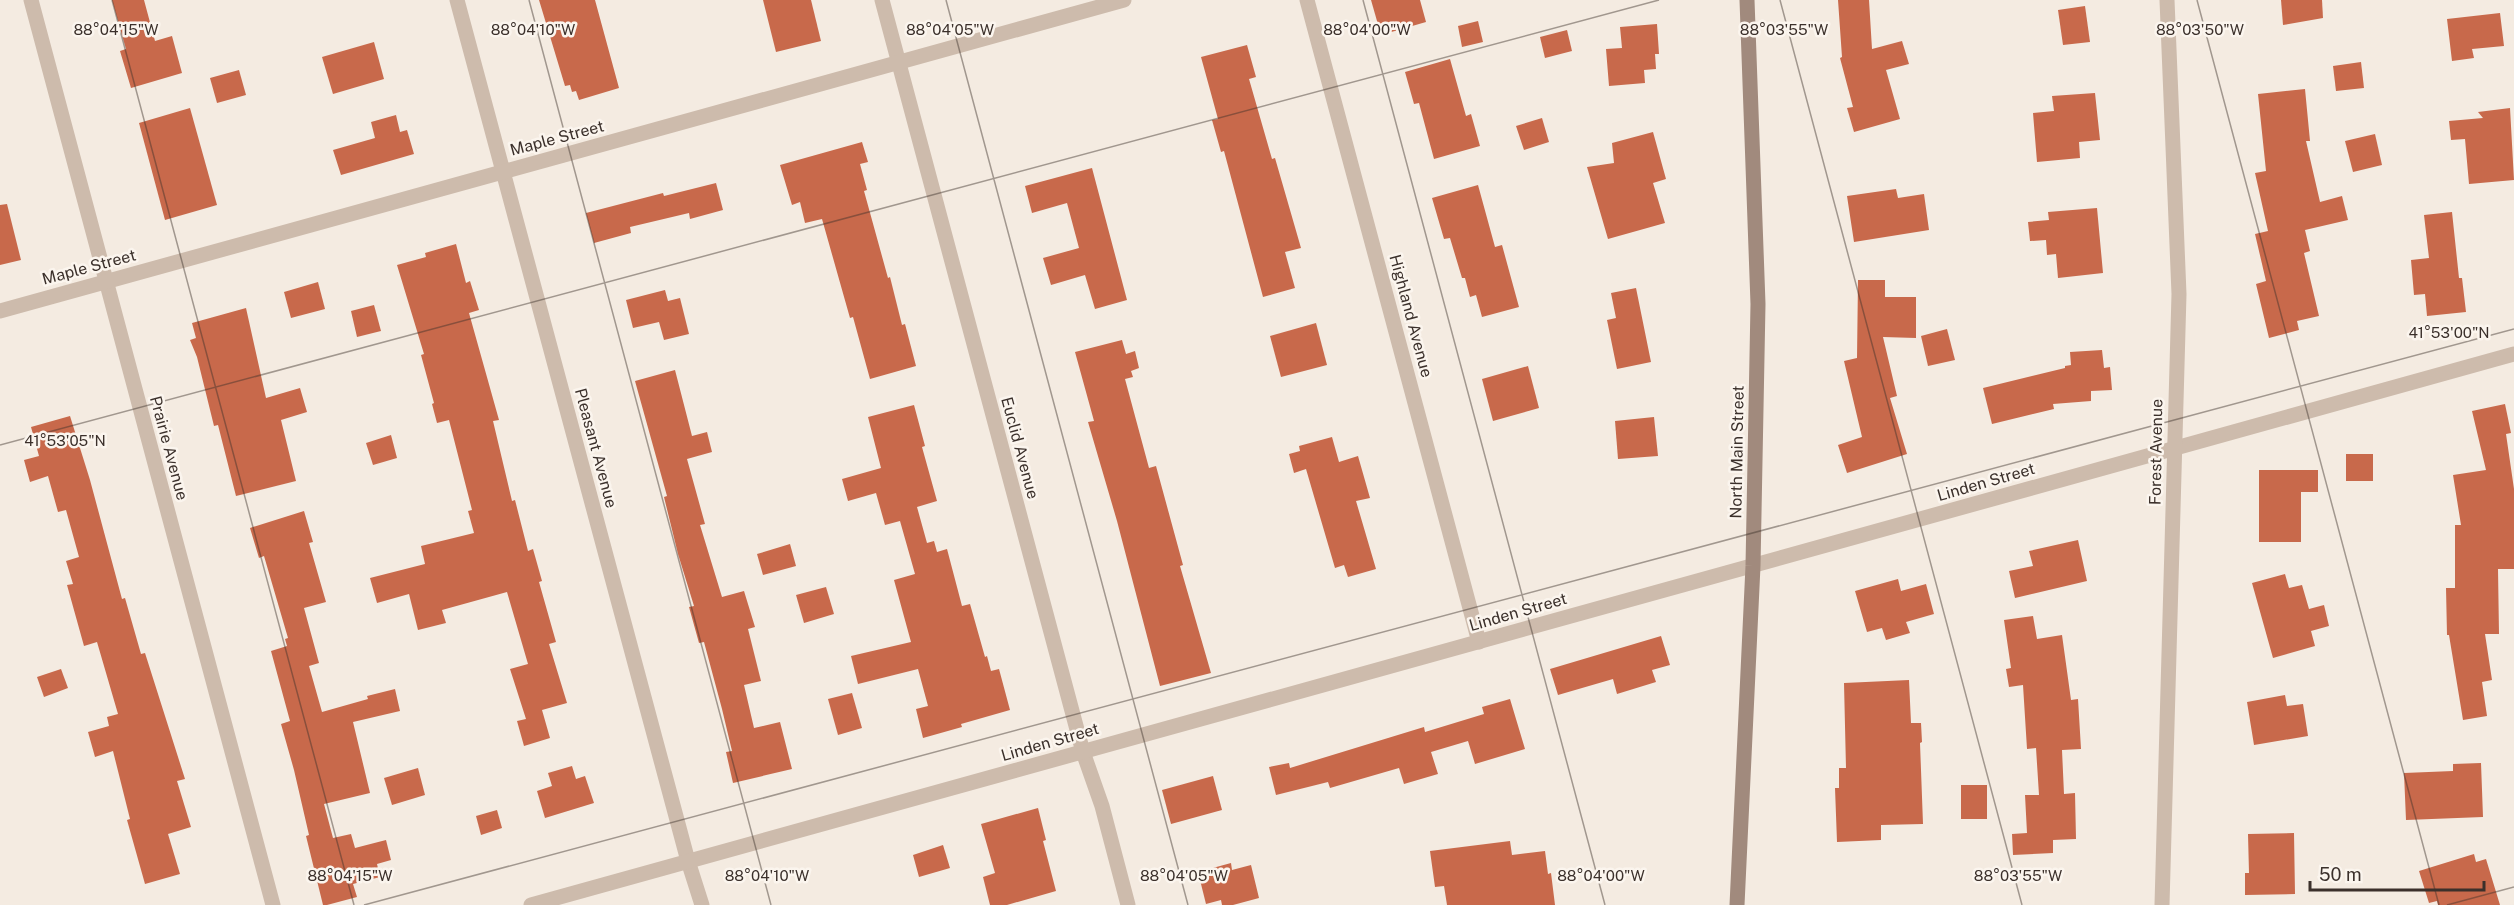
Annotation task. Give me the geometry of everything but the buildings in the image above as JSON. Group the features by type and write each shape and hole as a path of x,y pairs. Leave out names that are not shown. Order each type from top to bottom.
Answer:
{"street":[{"name":"Prairie Avenue","path":"30,0 273,905"},
{"name":"Pleasant Avenue","path":"457,0 688,861 702,905"},
{"name":"Euclid Avenue","path":"882,0 1083,752 1102,806 1128,905"},
{"name":"Maple Street","path":"0,311 1124,0"},
{"name":"Highland Avenue","path":"1307,0 1479,642"},
{"name":"North Main Street","path":"1737,905 1753,566 1758,260 1747,0"},
{"name":"Forest Avenue","path":"2162,905 2179,294 2167,0"},
{"name":"Linden Street","path":"531,905 2514,354"}]}
